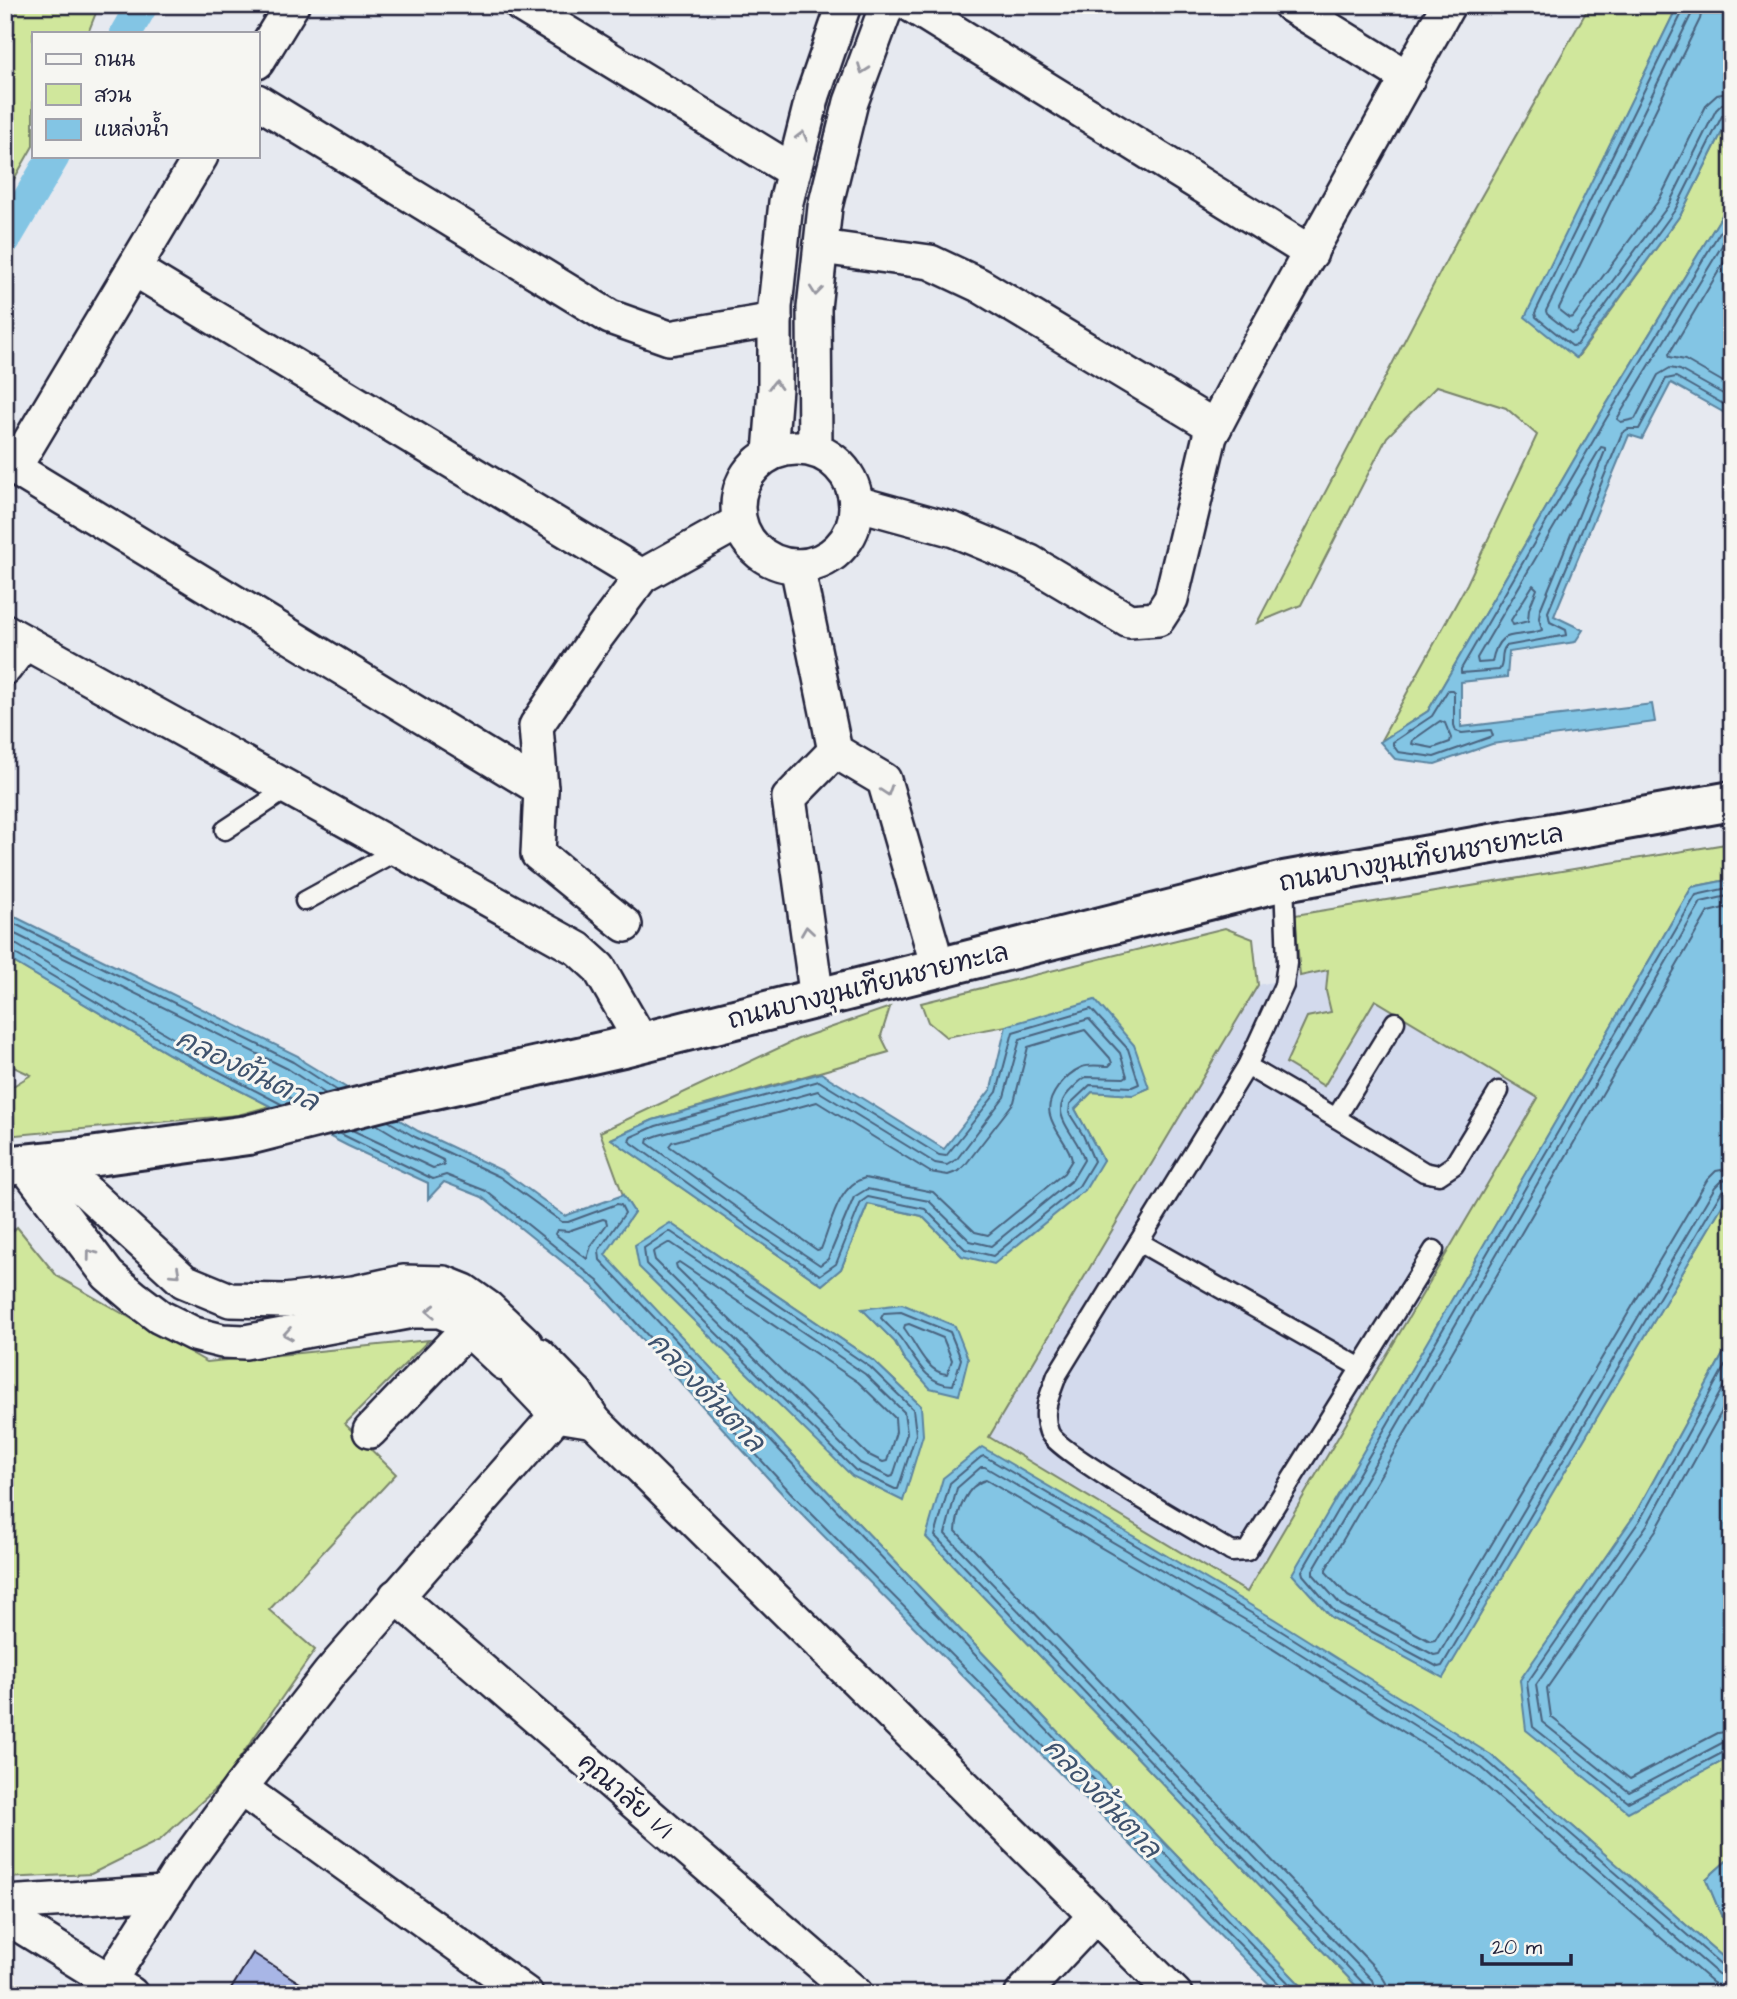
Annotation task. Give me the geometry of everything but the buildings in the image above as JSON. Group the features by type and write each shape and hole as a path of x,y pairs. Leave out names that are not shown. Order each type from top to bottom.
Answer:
{"main road":[{"name":"ถนนบางขุนเทียนชายทะเล","path":"27,1164 248,1135 817,999 1284,881 1732,802"}],"street":[{"path":"259,59 292,5"},
{"path":"521,5 793,171"},
{"path":"770,453 775,388 775,320 786,202 813,95 844,5"},
{"path":"815,450 814,308 825,206 851,102 887,5"},
{"path":"911,5 1311,253"},
{"path":"1290,5 1408,78"},
{"path":"856,503 954,530 1030,562 1129,621 1158,620 1171,599 1210,436 1448,5"},
{"path":"259,102 610,317 668,338 775,320"},
{"path":"200,158 14,468 541,789"},
{"path":"821,247 930,262 979,285 1215,427"},
{"path":"134,269 642,576"},
{"path":"790,447 815,450 827,455 842,467 852,484 856,503 854,522 846,540 833,554 816,563 797,566 778,563 761,554 748,540 739,522 737,502 742,482 754,465 770,453 790,447"},
{"path":"625,925 538,854 541,789 536,726 642,576 739,522"},
{"path":"797,566 835,751 884,780 938,967"},
{"path":"5,668 15,636 578,949 599,968 641,1041"},
{"path":"817,999 789,798 835,751"},
{"path":"27,1164 184,1281 230,1300 284,1301 353,1293 403,1282 444,1283 464,1291 477,1318 567,1404 594,1421 622,1448 1175,1994"},
{"path":"27,1164 108,1275 160,1317 194,1334 222,1341 245,1342 413,1311 440,1311 456,1318 477,1318"},
{"path":"370,1431 477,1318"},
{"path":"5,1916 114,1989 164,1893 240,1788 330,1673 567,1404"},
{"name":"คุณาลัย 1/1","path":"396,1596 856,1994"},
{"path":"240,1788 526,1994"},
{"path":"5,1903 164,1893"},
{"path":"1022,1994 1096,1915"}],"lane":[{"path":"225,830 287,789"},
{"path":"305,901 398,850"},
{"path":"1284,881 1287,963 1284,985 1247,1066 1057,1376 1044,1410 1050,1435 1074,1457 1232,1552 1247,1550 1434,1250"},
{"path":"1336,1118 1395,1022"},
{"path":"1247,1066 1424,1172 1439,1175 1454,1165 1499,1091"},
{"path":"1139,1242 1362,1368"},
{"path":"444,1283 464,1278 499,1300 592,1394 622,1448"}],"shaded area":[{"path":"1656,898 1247,1592 989,1437 1240,989"}],"green space":[{"path":"5,5 99,5 88,32 32,32 32,148 5,195"},
{"path":"1590,5 1678,5 1526,317 1577,358 1681,214 1732,112 1732,199 1600,415 1428,711 1380,742 1467,584 1537,435 1506,408 1437,386 1387,437 1301,605 1257,623 1460,234"},
{"path":"1732,843 1732,879 1692,887 1293,1574 1331,1617 1443,1677 1732,1189 1732,1338 1634,1516 1520,1681 1627,1811 1732,1756 1732,1856 1706,1879 1721,1915 1732,1926 1732,1965 1491,1755 926,1537 1364,1994 1309,1994 604,1255 634,1212 623,1195 600,1132 798,1039 890,1007 881,1036 889,1052 653,1120 611,1139 822,1285 841,1269 868,1204 922,1216 962,1256 1103,1160 1075,1109 1092,1092 1133,1095 1149,1088 1006,1026 946,1037 928,1022 921,1003 1225,928 1253,939 1258,985 989,1437 1247,1592 1538,1098 1375,1000 1324,1086 1286,1063 1307,1017 1331,1012 1326,991 1328,970 1300,976 1295,915","holes":["670,1223 875,1362 921,1406","863,1309 958,1395 904,1359 895,1342"]},
{"path":"5,957 169,1054 270,1106 238,1115 5,1136 5,1091 31,1075 5,1063"},
{"path":"17,1227 57,1276 207,1362 429,1340 345,1424 396,1474 269,1610 315,1650 223,1782 160,1840 91,1874 5,1878 5,1239"}],"water":[{"path":"1678,5 1732,5 1732,112 1681,214 1576,358 1525,317"},
{"path":"1732,199 1732,271 1729,277 1732,279 1732,417 1671,383 1642,439 1629,435 1554,616 1583,630 1575,642 1509,652 1507,677 1461,682 1461,727 1652,704 1655,722 1492,744 1435,764 1395,759 1380,742 1428,711 1600,415"},
{"path":"1732,879 1732,1189 1443,1678 1331,1617 1292,1574 1692,887"},
{"name":"คลองต้นตาล","path":"5,912 298,1056 418,1131 503,1171 565,1216 623,1195 634,1212 605,1255 1309,1994 1279,1994 787,1499 594,1287 482,1197 444,1182 428,1199 428,1183 348,1146 169,1054 5,957"},
{"path":"1095,1000 1134,1045 1149,1088 1133,1095 1092,1092 1075,1109 1103,1160 1085,1190 994,1264 962,1256 922,1216 868,1204 841,1269 822,1285 611,1139 653,1120 821,1073 944,1149 991,1089 1006,1026"},
{"path":"670,1223 875,1362 921,1406 923,1435 903,1501 852,1476 639,1267 635,1245"},
{"path":"902,1304 955,1326 968,1359 959,1395 930,1388 904,1359 895,1342 862,1309"},
{"path":"1732,1338 1732,1756 1628,1812 1526,1730 1520,1680 1634,1516"},
{"path":"982,1447 1274,1619 1491,1755 1732,1965 1732,1994 1364,1994 926,1537 943,1478"},
{"path":"1732,1856 1732,1926 1721,1915 1706,1879"}],"waterway":[{"path":"127,32 142,5"},
{"path":"5,239 53,158"}]}
